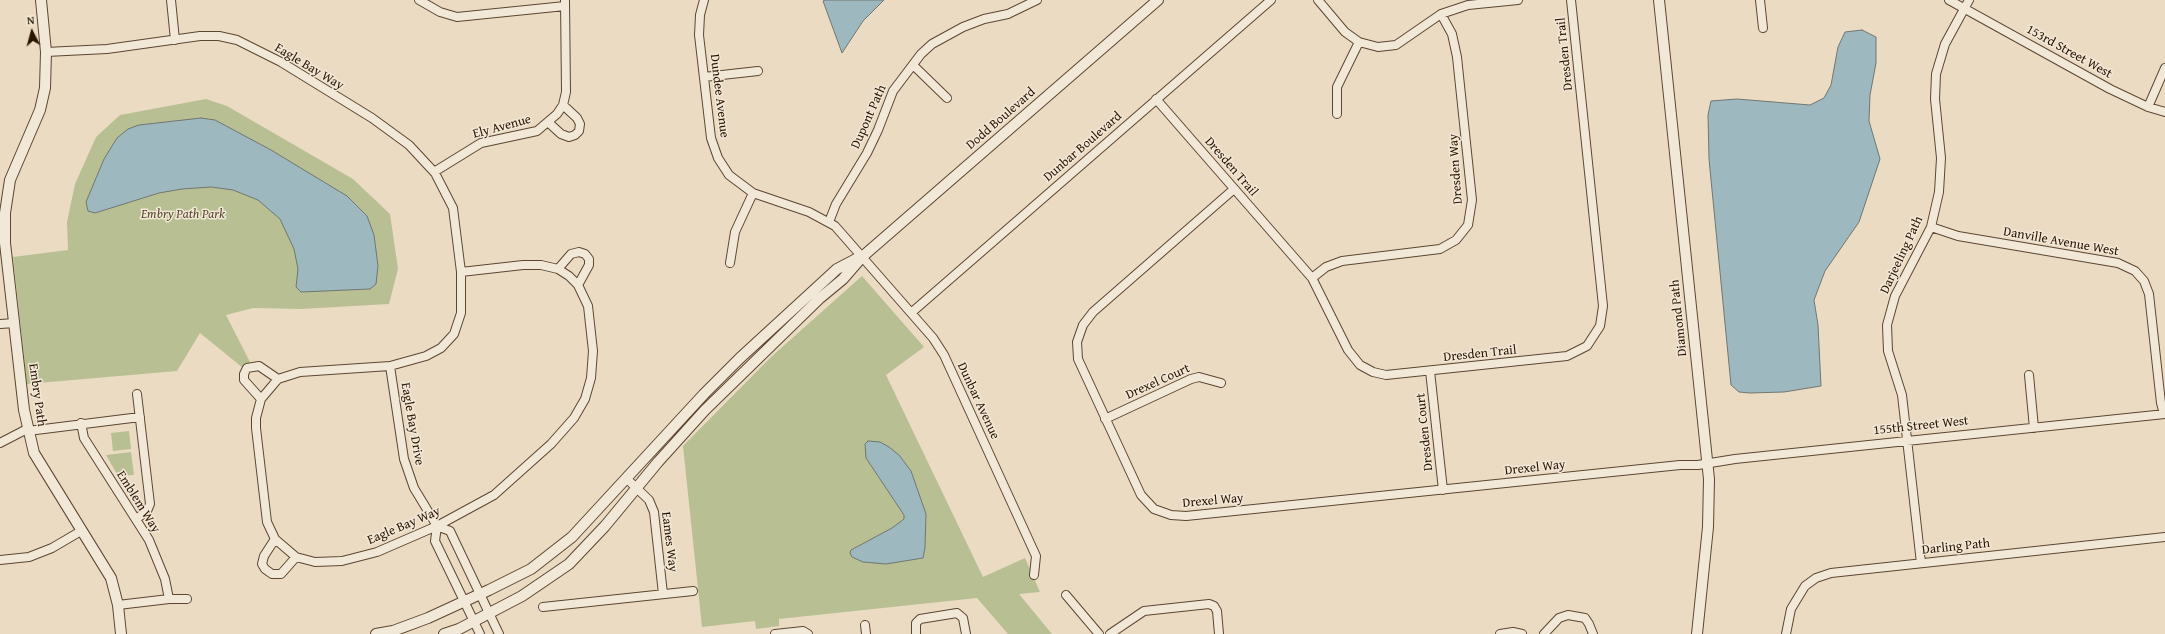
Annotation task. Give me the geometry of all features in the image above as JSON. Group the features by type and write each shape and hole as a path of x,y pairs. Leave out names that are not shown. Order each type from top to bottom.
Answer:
{"street":[{"name":"Embry Path","path":"41,0 46,52 45,88 40,110 10,180 5,213 5,244 27,430 34,453 111,578 118,605 121,634"},
{"path":"171,0 175,40"},
{"path":"419,0 440,12 457,17 565,3 567,71 563,105 578,118 580,124 579,131 575,135 569,136 561,134 549,123"},
{"name":"Dundee Avenue","path":"704,0 699,26 711,138 718,158 729,174 753,193 809,212 829,222 862,257"},
{"name":"Dupont Path","path":"829,222 836,204 867,153 878,130 893,91 913,65 932,44 949,34 984,19 1020,10 1036,0"},
{"name":"Dodd Boulevard","path":"862,257 1158,0"},
{"name":"Dunbar Boulevard","path":"911,313 1271,0"},
{"path":"1318,0 1345,32 1360,42 1378,47 1396,45 1441,14 1468,5 1518,0"},
{"name":"Dresden Trail","path":"1156,99 1312,278 1348,350 1360,365 1373,372 1386,375 1430,372 1567,356 1587,346 1600,326 1603,306 1571,0"},
{"name":"Diamond Path","path":"1659,0 1708,463 1708,527 1697,634"},
{"path":"1760,0 1763,28"},
{"name":"153rd Street West","path":"1949,0 2110,89 2148,107 2165,112"},
{"name":"Darjeeling Path","path":"1921,563 1902,395 1888,351 1887,325 1895,296 1931,227 1939,192 1941,158 1935,99 1936,74 1945,44 1968,0"},
{"name":"Dresden Way","path":"1312,278 1326,267 1342,261 1440,250 1456,240 1468,225 1472,200 1457,57 1452,34 1441,14"},
{"name":"Eagle Bay Way","path":"46,52 107,50 200,36 219,36 236,40 281,62 372,118 409,145 434,172 453,208 461,272 461,313 454,334 441,348 426,356 390,366 314,370 278,379 261,399 256,418 257,442 267,522 275,540 296,557 315,562 342,561 377,552 437,526 494,495 551,444 574,418 585,399 591,378 593,351 588,306 578,285 569,276 558,269 541,265 523,265 461,272"},
{"path":"1337,114 1337,87 1360,42"},
{"path":"913,65 947,98"},
{"path":"2148,107 2165,68"},
{"path":"704,77 758,71"},
{"name":"Ely Avenue","path":"434,172 481,143 522,136 537,131 549,123 563,105"},
{"name":"Drexel Way","path":"1234,189 1093,312 1083,325 1077,342 1078,359 1105,419 1141,495 1154,508 1171,515 1186,516 1680,465"},
{"path":"730,263 735,232 753,193"},
{"name":"Danville Avenue West","path":"1931,227 1958,236 2118,263 2135,271 2144,281 2149,294 2161,403 2165,414"},
{"path":"558,269 571,254 579,252 585,254 589,259 589,266 578,285"},
{"path":"376,634 393,631 428,618 531,569 572,537 704,394 740,358 836,269 862,257"},
{"path":"444,634 522,596 569,564 605,526 636,488 706,410 820,298 843,279 862,257"},
{"name":"Dunbar Avenue","path":"862,257 933,338 944,355 1036,556 1034,576"},
{"path":"0,324 15,323"},
{"path":"261,399 244,380 244,374 247,368 259,366 278,379"},
{"name":"Eagle Bay Drive","path":"390,366 404,460 414,488 437,526 450,531 481,594 498,634"},
{"name":"Dresden Court","path":"1430,372 1443,490"},
{"path":"2029,375 2034,428"},
{"name":"Drexel Court","path":"1105,419 1191,378 1200,376 1221,383"},
{"path":"136,519 147,511 150,504 137,394"},
{"name":"155th Street West","path":"1680,465 2165,414"},
{"path":"0,443 27,430 140,417"},
{"name":"Emblem Way","path":"81,423 84,438 149,540 162,573 169,600"},
{"name":"Eames Way","path":"627,479 649,500 656,518 663,594"},
{"path":"437,526 435,541 480,634"},
{"path":"0,560 29,557 52,548 81,531"},
{"name":"Darling Path","path":"1786,634 1791,609 1805,586 1816,578 1830,573 2165,537"},
{"path":"275,540 264,556 262,564 265,569 272,574 281,574 296,557"},
{"path":"543,607 693,591"},
{"path":"1066,595 1098,634"},
{"path":"118,605 187,599"},
{"path":"1110,634 1144,611 1202,604 1214,606 1217,611 1219,634"},
{"path":"916,634 916,622 920,619 957,614 963,618 966,634"},
{"path":"1544,634 1559,618 1568,614 1584,618 1590,624 1593,634"},
{"path":"865,625 866,634"},
{"path":"775,634 803,631 808,634"},
{"path":"1500,634 1522,634"}],"green space":[{"name":"Embry Path Park","path":"206,99 227,106 353,179 390,214 398,269 389,304 301,309 253,308 226,315 250,362 243,368 200,333 177,371 27,384 13,257 68,250 67,222 75,184 96,137 120,115"},
{"path":"862,276 924,347 886,375 983,577 1025,558 1040,592 1019,594 1052,634 1008,634 977,598 779,619 779,626 756,629 755,621 702,627 683,446 771,357"},
{"path":"129,431 131,449 113,451 111,433"},
{"path":"131,452 134,475 118,476 106,455"}],"water":[{"path":"884,0 863,21 842,53 823,1"},
{"path":"1862,30 1876,37 1876,63 1870,95 1869,121 1880,159 1859,222 1825,271 1814,300 1818,325 1821,386 1784,392 1739,392 1731,385 1709,159 1708,115 1711,101 1737,99 1810,105 1824,98 1831,85 1838,47 1845,32"},
{"path":"201,118 215,120 271,150 347,196 367,216 374,235 378,266 376,284 370,289 301,292 296,287 298,269 294,249 280,219 258,200 233,190 211,187 182,189 159,193 95,213 88,211 86,202 104,159 117,138 128,129 139,125"},
{"path":"868,441 880,442 889,447 899,455 911,471 926,514 925,548 923,558 886,564 863,562 852,557 850,553 851,550 892,528 904,519 904,515 866,458 865,444"}]}
